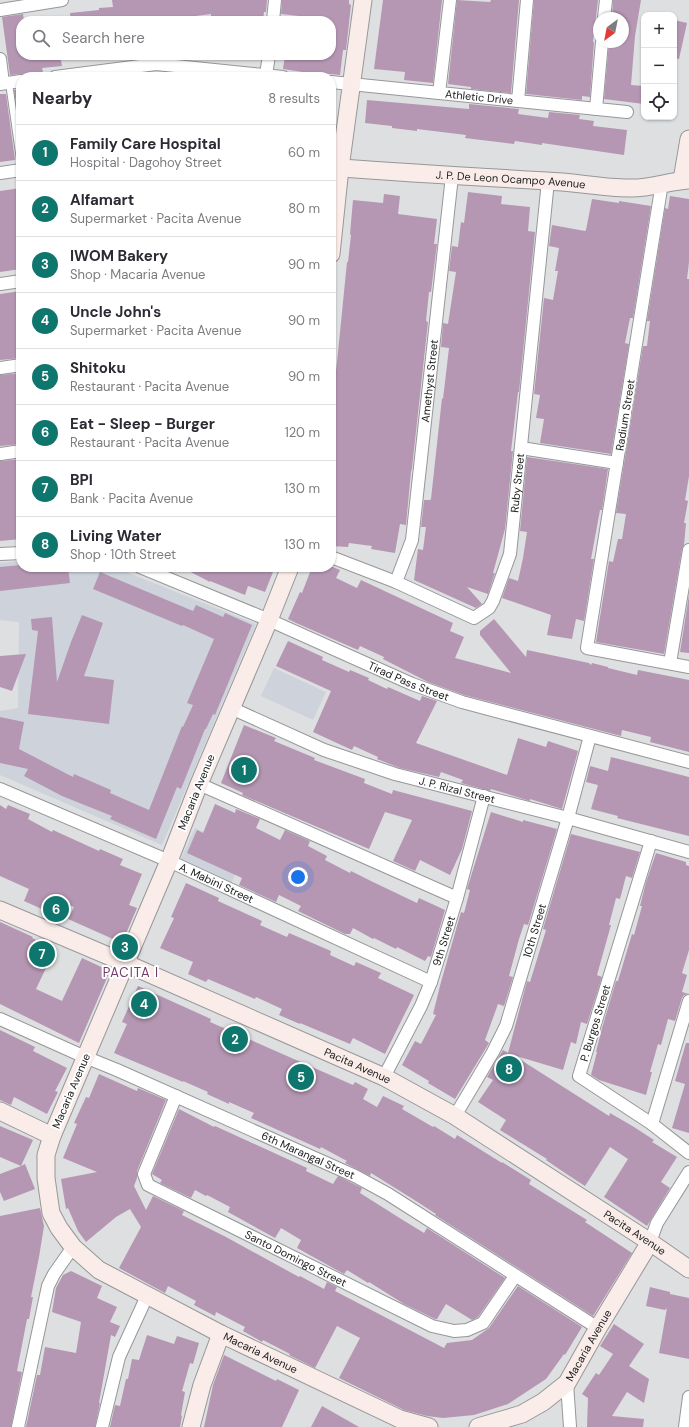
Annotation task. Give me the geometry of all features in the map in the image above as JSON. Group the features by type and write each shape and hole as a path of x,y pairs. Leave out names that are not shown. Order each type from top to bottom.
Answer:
{"street":[{"path":"0,10 62,0"},
{"path":"273,16 275,0"},
{"path":"336,167 353,84 363,0"},
{"path":"439,93 450,0"},
{"path":"518,101 527,0"},
{"path":"605,12 606,0"},
{"path":"596,109 601,48"},
{"path":"0,59 8,83"},
{"path":"266,72 268,60"},
{"path":"93,72 156,64 236,72"},
{"name":"Athletic Drive","path":"336,82 627,112"},
{"path":"686,180 689,139"},
{"name":"J. P. De Leon Ocampo Avenue","path":"336,167 629,188 686,180"},
{"path":"0,173 16,169"},
{"name":"Amethyst Street","path":"396,582 412,540 452,176"},
{"name":"Ruby Street","path":"336,559 396,582 474,618 489,608 493,601 510,554 548,181"},
{"name":"Radium Street","path":"662,183 587,648 670,663"},
{"path":"0,284 16,282"},
{"path":"0,368 16,366"},
{"path":"520,448 617,463"},
{"path":"0,454 16,452"},
{"path":"689,550 670,663 689,667"},
{"path":"0,554 16,553"},
{"name":"Tirad Pass Street","path":"166,572 412,684 470,704 689,762"},
{"name":"Macaria Avenue","path":"288,572 199,784 169,861 52,1136 46,1155 46,1178 52,1213 59,1228 73,1247 99,1270 221,1334 400,1419 429,1427"},
{"name":"J. P. Rizal Street","path":"231,708 330,752 395,774 568,818 689,852"},
{"name":"10th Street","path":"455,1116 493,1052 506,1026 568,818 590,736"},
{"path":"199,784 457,898"},
{"name":"A. Mabini Street","path":"0,789 169,861 431,982"},
{"name":"9th Street","path":"384,1077 421,1006 431,982 457,898 484,796"},
{"name":"P. Burgos Street","path":"651,841 578,1076 652,1124 689,1153"},
{"name":"Pacita Avenue","path":"0,910 384,1077 455,1116 650,1242 689,1270"},
{"path":"652,1124 689,1001"},
{"name":"6th Marangal Street","path":"0,1019 355,1176 388,1194 598,1328"},
{"name":"Santo Domingo Street","path":"176,1096 144,1174 148,1184 432,1326 454,1331 467,1330 483,1323 515,1276"},
{"path":"0,1111 52,1136"},
{"path":"650,1242 657,1223 689,1172"},
{"name":"Macaria Avenue","path":"478,1427 522,1414 543,1402 567,1383 650,1242"},
{"path":"18,1427 48,1286 54,1274 73,1247"},
{"path":"102,1427 119,1357 147,1296"},
{"path":"192,1427 202,1385 221,1334"},
{"path":"567,1383 570,1427"},
{"path":"684,1427 689,1397"}],"lane":[{"path":"8,83 16,135"}],"shaded area":[{"path":"16,561 16,572 126,572 256,624 162,845 0,775 0,711 18,708 19,622 0,620 0,563"},
{"path":"274,668 326,692 313,720 261,696"},
{"path":"195,828 246,851 231,884 180,861"}],"building":[{"path":"112,0 267,0 266,12 264,12 264,16 211,16 211,14 196,16 70,16 70,13 113,7"},
{"path":"282,0 349,0 349,4 351,5 346,50 343,50 340,75 336,75 336,72 302,72 283,69 284,60 336,60 336,16 299,16 281,14"},
{"path":"383,0 442,0 433,83 404,80 405,72 374,69"},
{"path":"457,0 490,2 491,0 519,0 511,93 471,89 471,87 448,84"},
{"path":"534,0 598,0 597,12 593,12 594,48 590,97 582,96 582,100 526,94"},
{"path":"613,0 641,0 635,36 631,85 641,86 641,104 604,99 608,48 629,48 629,12 612,12"},
{"path":"23,14 23,16 16,16 16,60 61,60 62,66 42,68 43,72 16,72 16,74 10,75 2,17"},
{"path":"677,21 687,23 679,59 677,59"},
{"path":"14,90 16,90 16,103"},
{"path":"0,94 6,94 15,160 0,162"},
{"path":"367,100 469,109 469,104 519,109 518,114 548,118 549,112 580,115 579,119 594,121 593,126 627,130 624,155 542,143 542,145 515,141 514,144 465,138 466,135 417,129 417,131 365,123"},
{"path":"16,189 16,270 0,272 0,191"},
{"path":"468,192 502,196 501,204 530,207 528,231 535,232 519,392 511,451 513,451 505,529 493,573 495,573 488,594 467,587 482,604 476,608 414,580 418,549 423,550 426,527 421,527 424,500 431,499 449,348 441,347 443,323 448,324 456,272 449,271 452,246 458,247 461,222 464,223"},
{"path":"384,194 400,196 398,214 437,219 434,244 437,244 431,292 429,292 426,321 428,322 406,525 400,524 395,553 371,549 372,546 349,543 348,547 336,546 336,370 351,235 353,200 383,203"},
{"path":"670,196 689,199 689,262 687,279 689,279 689,476 685,500 688,501 684,523 686,523 684,545 682,549 664,654 596,642 609,561 613,562 618,539 622,539 626,514 616,513 643,346 647,346 650,321 647,321 665,208 668,209"},
{"path":"592,199 651,206 633,318 630,318 625,343 629,344 611,454 540,443 544,419 536,418 540,395 534,394 544,298 553,300 558,271 555,271 559,248 549,246 552,225 585,231"},
{"path":"16,292 16,358 0,360 0,294"},
{"path":"16,373 16,444 0,446 0,375"},
{"path":"527,457 608,469 602,510 600,510 591,559 594,559 584,621 576,619 572,639 547,635 551,615 502,598 509,578 518,581 523,558 527,532 520,531"},
{"path":"16,459 16,539 0,541 0,461"},
{"path":"16,565 16,572 69,572 70,583 0,591 0,567"},
{"path":"336,568 340,570 336,578 357,588 361,580 453,623 450,631 464,637 455,658 511,673 480,635 480,631 494,619 526,657 527,650 589,663 591,665 592,663 637,675 638,670 689,680 689,752 650,742 651,737 622,730 621,736 464,695 428,682 383,659 384,657 360,646 358,650 288,619 300,592 302,593 310,572 336,572"},
{"path":"100,572 193,611 196,605 223,617 225,613 252,625 215,715 213,714 205,729 181,789 177,787 156,839 110,819 112,816 62,796 24,776 28,769 0,763 0,717 24,722 19,749 73,777 74,774 111,790 110,793 149,810 182,726 183,727 193,705 187,703 214,639 93,589"},
{"path":"191,572 273,572 265,592 248,586 245,595 210,582"},
{"path":"689,595 689,653 680,652"},
{"path":"82,615 103,623 84,676 114,680 109,724 28,714 38,631 32,630 31,619 52,617 57,682"},
{"path":"288,641 323,657 322,660 349,672 350,670 369,678 368,680 387,689 388,687 420,701 422,696 437,701 416,743 507,775 518,738 546,747 548,741 578,751 562,809 530,799 530,801 491,789 490,791 461,783 463,780 441,772 439,777 400,768 377,759 378,757 354,746 352,750 313,732 331,691 276,666"},
{"path":"26,654 12,691 0,687 0,656"},
{"path":"244,725 276,738 274,741 315,758 314,760 365,779 364,783 392,794 393,790 472,811 462,849 450,875 420,860 415,871 393,861 412,820 385,812 369,849 242,795 243,793 221,783"},
{"path":"611,757 689,777 689,836 617,818 618,816 591,809 598,785 586,782 590,766 608,771"},
{"path":"215,804 235,813 236,809 260,819 256,828 280,840 285,830 310,841 308,846 327,856 325,860 350,873 351,871 417,903 419,898 445,910 431,957 428,956 425,961 397,947 396,949 374,938 373,939 353,928 350,934 345,934 298,911 301,906 279,895 276,902 239,885 242,878 187,853 197,830 203,833"},
{"path":"0,805 6,809 8,805 30,814 28,819 52,832 53,830 99,851 100,849 123,859 120,865 142,874 129,905 137,908 122,943 68,919 74,907 50,897 44,910 24,901 29,889 0,876"},
{"path":"491,812 523,822 523,820 557,829 528,925 524,924 519,939 509,976 513,977 504,1006 498,1004 485,1040 489,1043 455,1099 402,1065 415,1041 421,1044 436,1015 433,1014 441,982 461,912 464,913 470,890 467,889"},
{"path":"571,834 640,852 632,878 626,876 620,899 616,898 609,925 611,925 597,975 602,977 587,1024 581,1022 576,1044 571,1042 563,1070 513,1055 609,1116 610,1113 634,1127 654,1140 652,1142 677,1157 661,1182 670,1188 647,1226 604,1197 628,1159 610,1147 585,1186 546,1160 547,1159 500,1130 506,1120 478,1102 493,1080 487,1077 503,1050 508,1053 527,981 530,982 546,930 543,929"},
{"path":"656,853 686,862 686,865 689,866 689,950 682,973 687,975 682,992 689,994 684,995 682,998 675,1021 668,1019 661,1045 658,1044 650,1072 652,1072 646,1095 599,1080 591,1075 602,1028 632,934 634,935 642,906 640,906 646,882"},
{"path":"186,883 219,898 218,901 262,921 260,925 287,937 289,933 331,951 330,955 354,966 356,962 381,973 378,978 414,995 385,1054 353,1038 350,1044 279,1015 282,1009 256,997 255,999 208,979 206,982 188,974 193,962 160,948 174,918 171,917"},
{"path":"0,922 55,949 36,989 62,1001 82,958 110,971 79,1043 0,1004"},
{"path":"138,986 211,1019 210,1022 353,1085 355,1082 368,1089 363,1099 377,1107 383,1096 404,1106 402,1109 455,1139 457,1135 531,1180 529,1184 587,1220 585,1222 632,1253 593,1316 371,1173 370,1176 345,1163 347,1161 321,1147 320,1149 251,1118 254,1113 229,1102 229,1104 207,1094 208,1092 114,1053 127,1024 122,1022"},
{"path":"0,1030 35,1047 33,1051 67,1068 55,1091 58,1092 47,1114 14,1097 11,1105 0,1100"},
{"path":"686,1043 689,1043 689,1133 672,1128 685,1084 675,1081"},
{"path":"99,1074 137,1091 138,1088 166,1100 137,1171 137,1178 134,1186 146,1210 153,1196 184,1211 182,1215 299,1277 300,1276 324,1289 327,1282 337,1287 335,1291 444,1348 447,1343 472,1340 489,1328 518,1286 582,1327 565,1355 564,1354 546,1379 508,1404 474,1415 443,1418 427,1416 404,1410 339,1378 360,1338 337,1326 315,1368 243,1331 245,1327 216,1312 215,1316 194,1305 196,1301 168,1286 165,1293 119,1268 141,1227 130,1209 116,1217 86,1242 78,1231 68,1208 66,1209 61,1179 97,1172 63,1158 77,1124 74,1123 86,1097 89,1098"},
{"path":"179,1109 214,1127 215,1126 307,1168 306,1171 333,1184 338,1176 362,1188 360,1193 406,1222 424,1233 427,1228 505,1278 478,1317 472,1320 446,1304 437,1319 435,1319 404,1304 347,1270 344,1274 297,1248 301,1240 281,1228 275,1238 228,1212 230,1207 207,1195 206,1196 195,1190 191,1198 160,1183 162,1180 152,1174"},
{"path":"0,1126 33,1140 21,1166 0,1157"},
{"path":"25,1164 35,1189 4,1201 0,1192 0,1174"},
{"path":"40,1208 44,1226 31,1297 33,1297 29,1319 27,1319 17,1371 22,1372 11,1427 0,1427 0,1216"},
{"path":"71,1271 102,1286 97,1298 117,1307 110,1322 120,1326 115,1337 111,1335 95,1427 26,1427 37,1375 40,1375 45,1347 76,1353 81,1322 52,1312 56,1288 63,1275"},
{"path":"650,1287 670,1292 670,1294 689,1298 689,1359 659,1353 667,1308 665,1310 646,1306"},
{"path":"614,1324 644,1344 629,1366 649,1379 644,1403 627,1392 612,1416 644,1419 643,1427 587,1427 588,1398 582,1394 596,1373 599,1375 613,1354 600,1346"},
{"path":"147,1335 174,1344 177,1336 199,1343 193,1364 190,1363 182,1391 185,1392 180,1427 110,1427 115,1405 120,1406 132,1359 139,1360"},
{"path":"224,1355 276,1381 277,1379 299,1390 282,1427 204,1427 213,1385"},
{"path":"322,1406 359,1427 311,1427"}],"place":[{"name":"Family Care Hospital","path":"244,770"},
{"name":"Eat - Sleep - Burger","path":"56,909"},
{"name":"IWOM Bakery","path":"125,947"},
{"name":"BPI","path":"42,954"},
{"name":"Uncle John's","path":"144,1004"},
{"name":"Alfamart","path":"235,1039"},
{"name":"Living Water","path":"509,1069"},
{"name":"Shitoku","path":"301,1077"}],"district":[{"name":"PACITA I","path":"131,972"}]}
